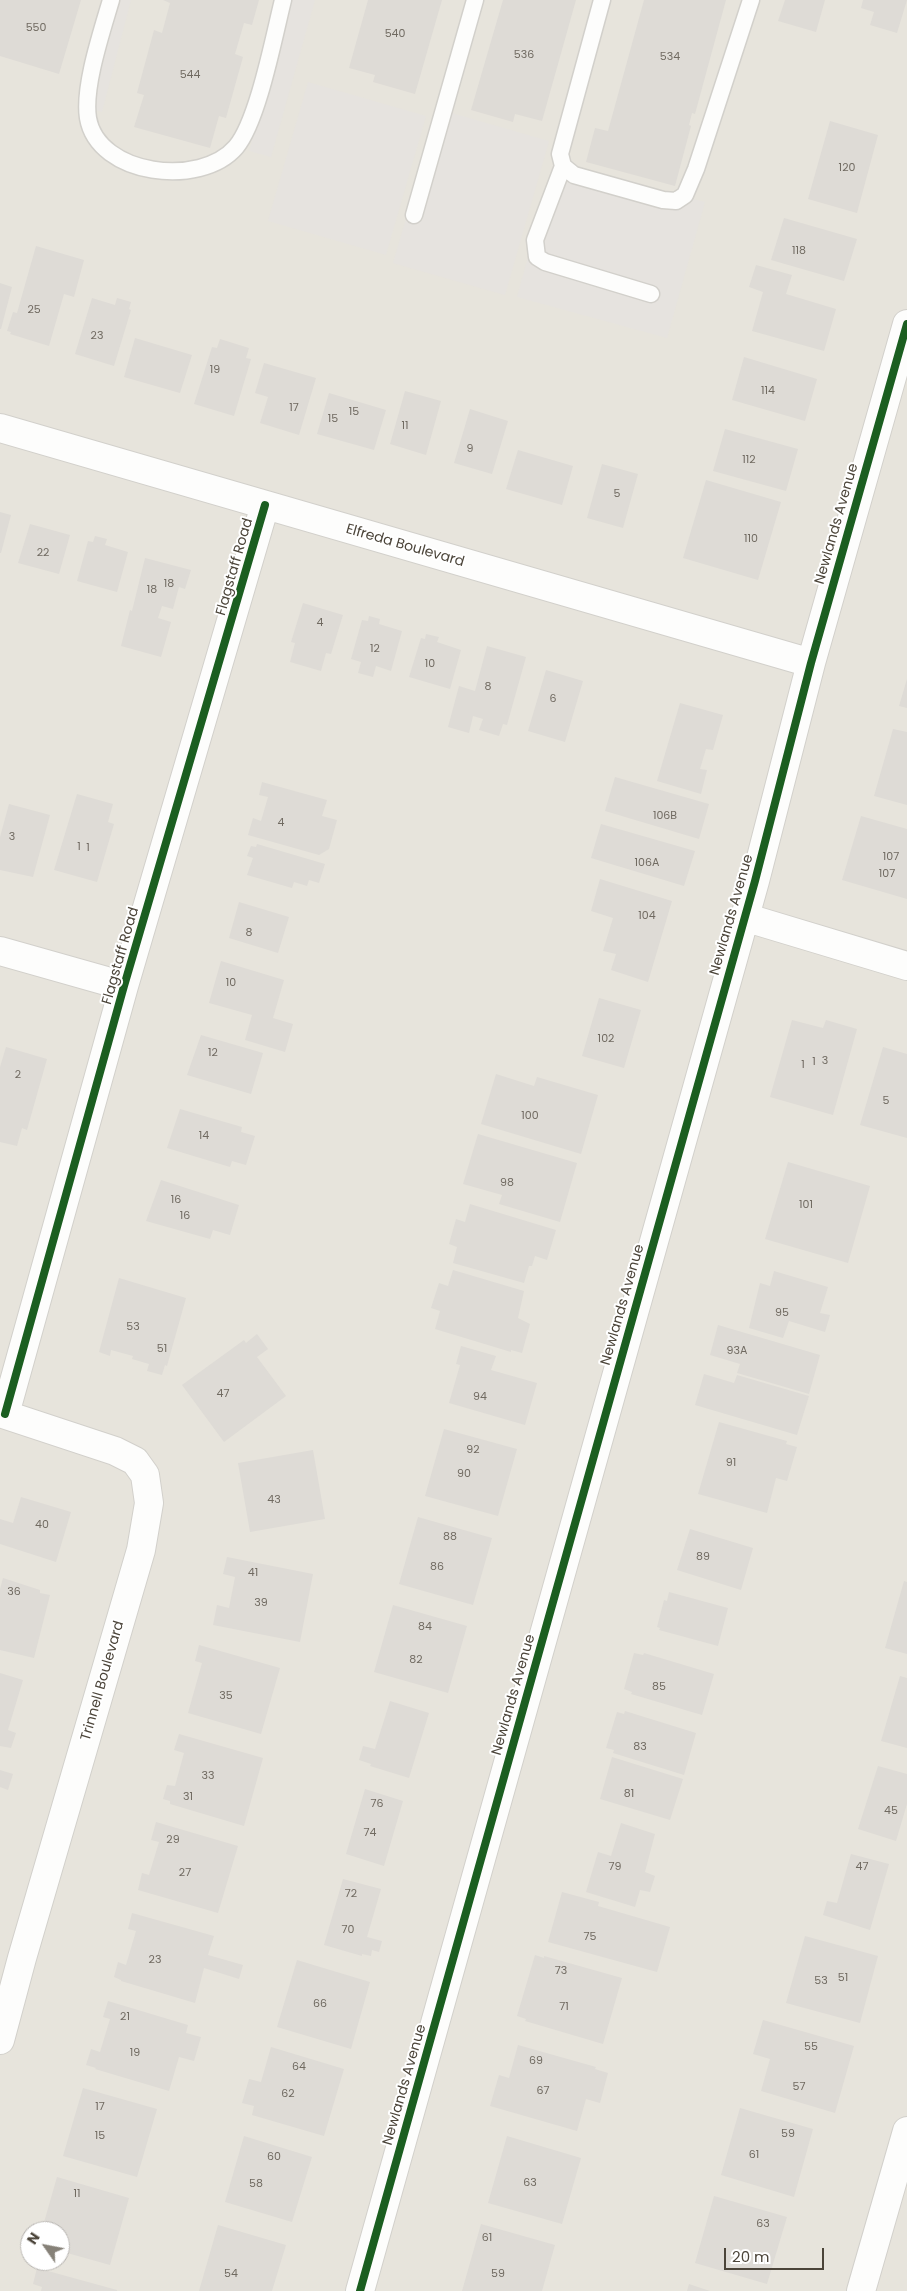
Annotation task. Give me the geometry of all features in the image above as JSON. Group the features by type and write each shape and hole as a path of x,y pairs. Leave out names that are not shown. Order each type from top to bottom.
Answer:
{"street":[{"name":"Newlands Avenue","path":"360,2291 755,881 811,663 907,324"},
{"name":"Elfreda Boulevard","path":"0,428 811,663"},
{"name":"Flagstaff Road","path":"2,1414 124,986 265,505"},
{"path":"744,917 907,966"},
{"path":"0,951 124,986"},
{"name":"Trinnell Boulevard","path":"0,2040 22,1958 141,1550 150,1503 145,1474 135,1461 115,1451 2,1414"},
{"path":"862,2291 907,2132"}],"lane":[{"path":"111,0 90,86 88,119 96,136 111,154 148,170 174,173 201,168 220,159 236,147 252,119 283,0"},
{"path":"414,215 475,0"},
{"path":"602,0 565,131 560,154 563,166 535,240 537,257 545,262 651,294"},
{"path":"563,166 574,175 663,200 676,202 685,195 696,169 751,0"}],"shaded area":[{"path":"0,0 907,0 907,2291 0,2291"},
{"path":"111,0 131,0 102,112 83,107"},
{"path":"291,0 315,0 271,157 249,151"},
{"path":"308,82 426,116 386,255 268,221"},
{"path":"438,109 549,141 505,295 393,263"},
{"path":"554,161 705,202 667,338 517,297"}],"building":[{"path":"0,0 81,0 59,74 0,56"},
{"path":"163,0 259,0 252,25 244,23 235,54 243,57 226,118 219,116 210,148 134,127 144,95 137,93 154,30 162,33 170,3"},
{"path":"368,0 442,0 415,94 373,82 375,75 349,68"},
{"path":"503,0 576,0 542,121 515,114 513,122 471,110"},
{"path":"644,0 726,0 695,114 692,113 689,125 691,126 675,186 586,162 595,128 608,131"},
{"path":"785,0 825,0 816,32 778,21"},
{"path":"863,0 907,0 897,33 870,25 874,12 861,8"},
{"path":"830,121 878,135 857,213 808,199"},
{"path":"784,218 857,239 844,281 771,260"},
{"path":"36,246 84,260 74,297 64,294 49,346 10,334 11,332 7,331 13,312 17,313"},
{"path":"756,265 792,275 786,294 836,309 824,351 752,331 763,292 749,287"},
{"path":"0,283 12,287 1,329 0,329"},
{"path":"92,298 115,305 117,298 131,302 129,309 131,310 114,366 75,354"},
{"path":"135,338 192,355 180,393 124,377"},
{"path":"220,339 249,348 246,358 251,359 234,416 194,404 212,347 217,348"},
{"path":"744,357 817,379 805,421 732,400"},
{"path":"264,363 316,378 299,435 260,423 268,397 255,393"},
{"path":"405,391 441,401 426,455 390,444"},
{"path":"329,393 386,410 374,450 317,434"},
{"path":"470,409 508,421 492,474 454,463"},
{"path":"725,429 798,449 786,491 713,471"},
{"path":"518,450 573,466 562,505 506,489"},
{"path":"602,464 638,474 623,528 587,518"},
{"path":"706,480 781,502 758,580 683,558"},
{"path":"0,512 11,515 1,553 0,553"},
{"path":"30,524 70,535 59,574 18,563"},
{"path":"95,536 107,539 105,545 128,552 117,592 77,581 88,541 93,542"},
{"path":"145,558 191,570 185,589 179,587 173,609 162,606 158,618 171,622 161,657 121,646"},
{"path":"303,603 343,615 331,654 326,653 321,671 290,662 295,643 291,642"},
{"path":"369,616 380,619 379,624 402,631 391,671 376,666 373,677 358,673 361,662 351,659 362,620 368,621"},
{"path":"426,634 439,637 437,642 461,650 450,689 409,677 421,638 425,639"},
{"path":"487,646 526,657 507,725 503,724 499,736 479,730 483,719 473,716 469,733 448,727 459,686 475,691"},
{"path":"546,670 583,681 565,742 528,731"},
{"path":"907,679 907,708 899,706"},
{"path":"680,703 723,715 713,750 706,749 700,769 707,770 701,794 657,781"},
{"path":"893,729 907,732 907,805 874,796"},
{"path":"615,777 709,804 699,839 605,811"},
{"path":"262,782 327,800 322,816 337,820 329,849 319,855 248,835 253,818 261,821 268,797 259,795"},
{"path":"77,794 113,804 108,822 114,824 97,882 54,870"},
{"path":"9,804 50,815 33,877 0,870 0,837"},
{"path":"861,816 907,829 907,899 842,880"},
{"path":"601,824 695,851 684,886 591,858"},
{"path":"257,844 325,864 319,883 309,880 307,886 294,882 292,888 247,875 253,858 247,856 251,846 256,847"},
{"path":"600,879 672,901 648,982 611,970 616,954 603,951 613,918 591,911"},
{"path":"239,902 289,917 278,953 229,938"},
{"path":"221,961 284,980 273,1018 293,1024 285,1052 245,1040 252,1015 209,1003"},
{"path":"599,998 641,1010 624,1068 582,1056"},
{"path":"792,1020 823,1028 826,1020 857,1029 833,1115 770,1097"},
{"path":"201,1035 263,1053 251,1094 187,1075"},
{"path":"6,1047 47,1059 27,1130 22,1128 17,1146 0,1142 0,1067"},
{"path":"883,1047 907,1054 907,1138 860,1125"},
{"path":"496,1074 534,1086 537,1077 598,1095 581,1154 481,1124"},
{"path":"180,1109 242,1127 241,1132 255,1136 246,1165 232,1161 230,1167 167,1148"},
{"path":"478,1134 577,1163 560,1222 499,1204 502,1195 463,1184"},
{"path":"788,1162 870,1186 848,1263 765,1239"},
{"path":"161,1180 239,1205 230,1235 213,1230 210,1239 146,1221"},
{"path":"470,1204 556,1230 547,1260 535,1256 532,1266 529,1266 524,1283 453,1263 457,1247 449,1244 456,1219 465,1222"},
{"path":"453,1270 524,1291 518,1318 530,1324 522,1353 511,1350 511,1352 435,1329 440,1311 431,1308 439,1283 448,1286"},
{"path":"774,1271 828,1287 820,1313 830,1315 825,1332 789,1321 783,1338 749,1328 760,1283 770,1286"},
{"path":"119,1278 186,1298 167,1366 165,1365 162,1375 147,1371 149,1364 132,1359 133,1356 111,1350 110,1356 99,1352"},
{"path":"718,1325 820,1355 809,1394 737,1373 740,1364 710,1355"},
{"path":"257,1334 268,1349 257,1357 286,1396 224,1442 182,1385 244,1340 246,1343"},
{"path":"461,1346 496,1356 491,1370 537,1383 525,1425 449,1403 460,1365 456,1364"},
{"path":"704,1374 734,1383 737,1375 809,1396 797,1435 695,1405"},
{"path":"719,1422 787,1441 786,1444 797,1447 787,1481 776,1478 767,1513 698,1494"},
{"path":"444,1429 517,1449 498,1516 425,1496"},
{"path":"313,1450 325,1519 250,1532 238,1463"},
{"path":"21,1497 71,1512 56,1562 0,1544 0,1519 13,1523"},
{"path":"418,1517 492,1538 473,1605 399,1584"},
{"path":"690,1529 753,1548 741,1590 677,1570"},
{"path":"227,1557 313,1574 300,1642 213,1625 217,1605 229,1608 235,1577 223,1574"},
{"path":"3,1578 40,1590 40,1593 50,1595 34,1658 0,1650 0,1589"},
{"path":"904,1581 907,1582 907,1654 885,1648"},
{"path":"669,1592 728,1608 718,1646 659,1630 660,1628 657,1627 664,1600 667,1601"},
{"path":"393,1605 467,1626 448,1693 374,1672"},
{"path":"199,1645 280,1668 261,1734 188,1713 202,1663 195,1661"},
{"path":"634,1653 643,1655 644,1653 714,1674 702,1715 631,1694 632,1692 624,1689"},
{"path":"0,1673 23,1680 8,1730 16,1733 11,1748 0,1746"},
{"path":"900,1676 907,1678 907,1748 881,1741"},
{"path":"390,1701 429,1713 409,1778 370,1766 371,1764 359,1760 363,1746 375,1749"},
{"path":"625,1711 696,1733 684,1775 613,1753 614,1750 606,1748 617,1712 624,1714"},
{"path":"179,1734 263,1758 244,1826 170,1804 170,1801 163,1799 167,1785 175,1786 184,1753 174,1750"},
{"path":"612,1757 683,1779 670,1820 600,1799"},
{"path":"878,1766 907,1774 907,1804 896,1841 858,1829"},
{"path":"0,1770 13,1774 8,1790 0,1787"},
{"path":"365,1789 403,1801 384,1866 346,1854"},
{"path":"156,1822 238,1846 218,1913 138,1890 142,1873 149,1875 159,1842 151,1840"},
{"path":"621,1823 655,1834 645,1872 655,1876 650,1892 640,1890 635,1907 586,1892 598,1852 611,1856"},
{"path":"851,1854 889,1864 870,1930 823,1915 827,1901 837,1903"},
{"path":"343,1879 381,1889 367,1937 382,1941 379,1952 372,1950 371,1956 362,1954 362,1956 324,1945"},
{"path":"562,1892 599,1902 598,1906 670,1927 657,1972 548,1942"},
{"path":"132,1913 214,1936 208,1955 243,1965 239,1979 204,1968 195,2003 121,1981 114,1977 118,1962 126,1965 136,1931 128,1929"},
{"path":"805,1936 878,1956 860,2023 786,2003"},
{"path":"535,1955 622,1978 603,2044 525,2021 526,2019 517,2016"},
{"path":"297,1960 370,1982 351,2049 277,2027"},
{"path":"108,2001 188,2025 186,2033 201,2037 194,2061 179,2057 169,2091 86,2065 91,2049 100,2052 110,2019 103,2017"},
{"path":"763,2020 854,2046 835,2113 761,2091 770,2059 753,2054"},
{"path":"518,2045 596,2067 595,2069 608,2073 600,2103 586,2099 577,2131 490,2106 499,2075 509,2078"},
{"path":"271,2047 344,2069 324,2136 252,2115 254,2106 242,2103 249,2079 261,2082"},
{"path":"83,2088 157,2109 137,2177 63,2156"},
{"path":"740,2108 813,2129 794,2197 721,2175"},
{"path":"244,2136 312,2157 292,2222 225,2202"},
{"path":"507,2136 581,2158 562,2224 488,2203"},
{"path":"57,2177 129,2198 110,2265 70,2254 70,2221 44,2221"},
{"path":"714,2196 787,2217 767,2284 695,2263"},
{"path":"481,2224 555,2245 542,2291 462,2291"},
{"path":"218,2225 286,2245 272,2291 199,2291"},
{"path":"36,2271 48,2271 117,2291 41,2291 42,2287 33,2284"},
{"path":"689,2284 710,2291 687,2291"}],"cycle path":[{"path":"360,2291 755,881 811,663 907,324"},
{"path":"5,1414 124,986 265,505"}]}
